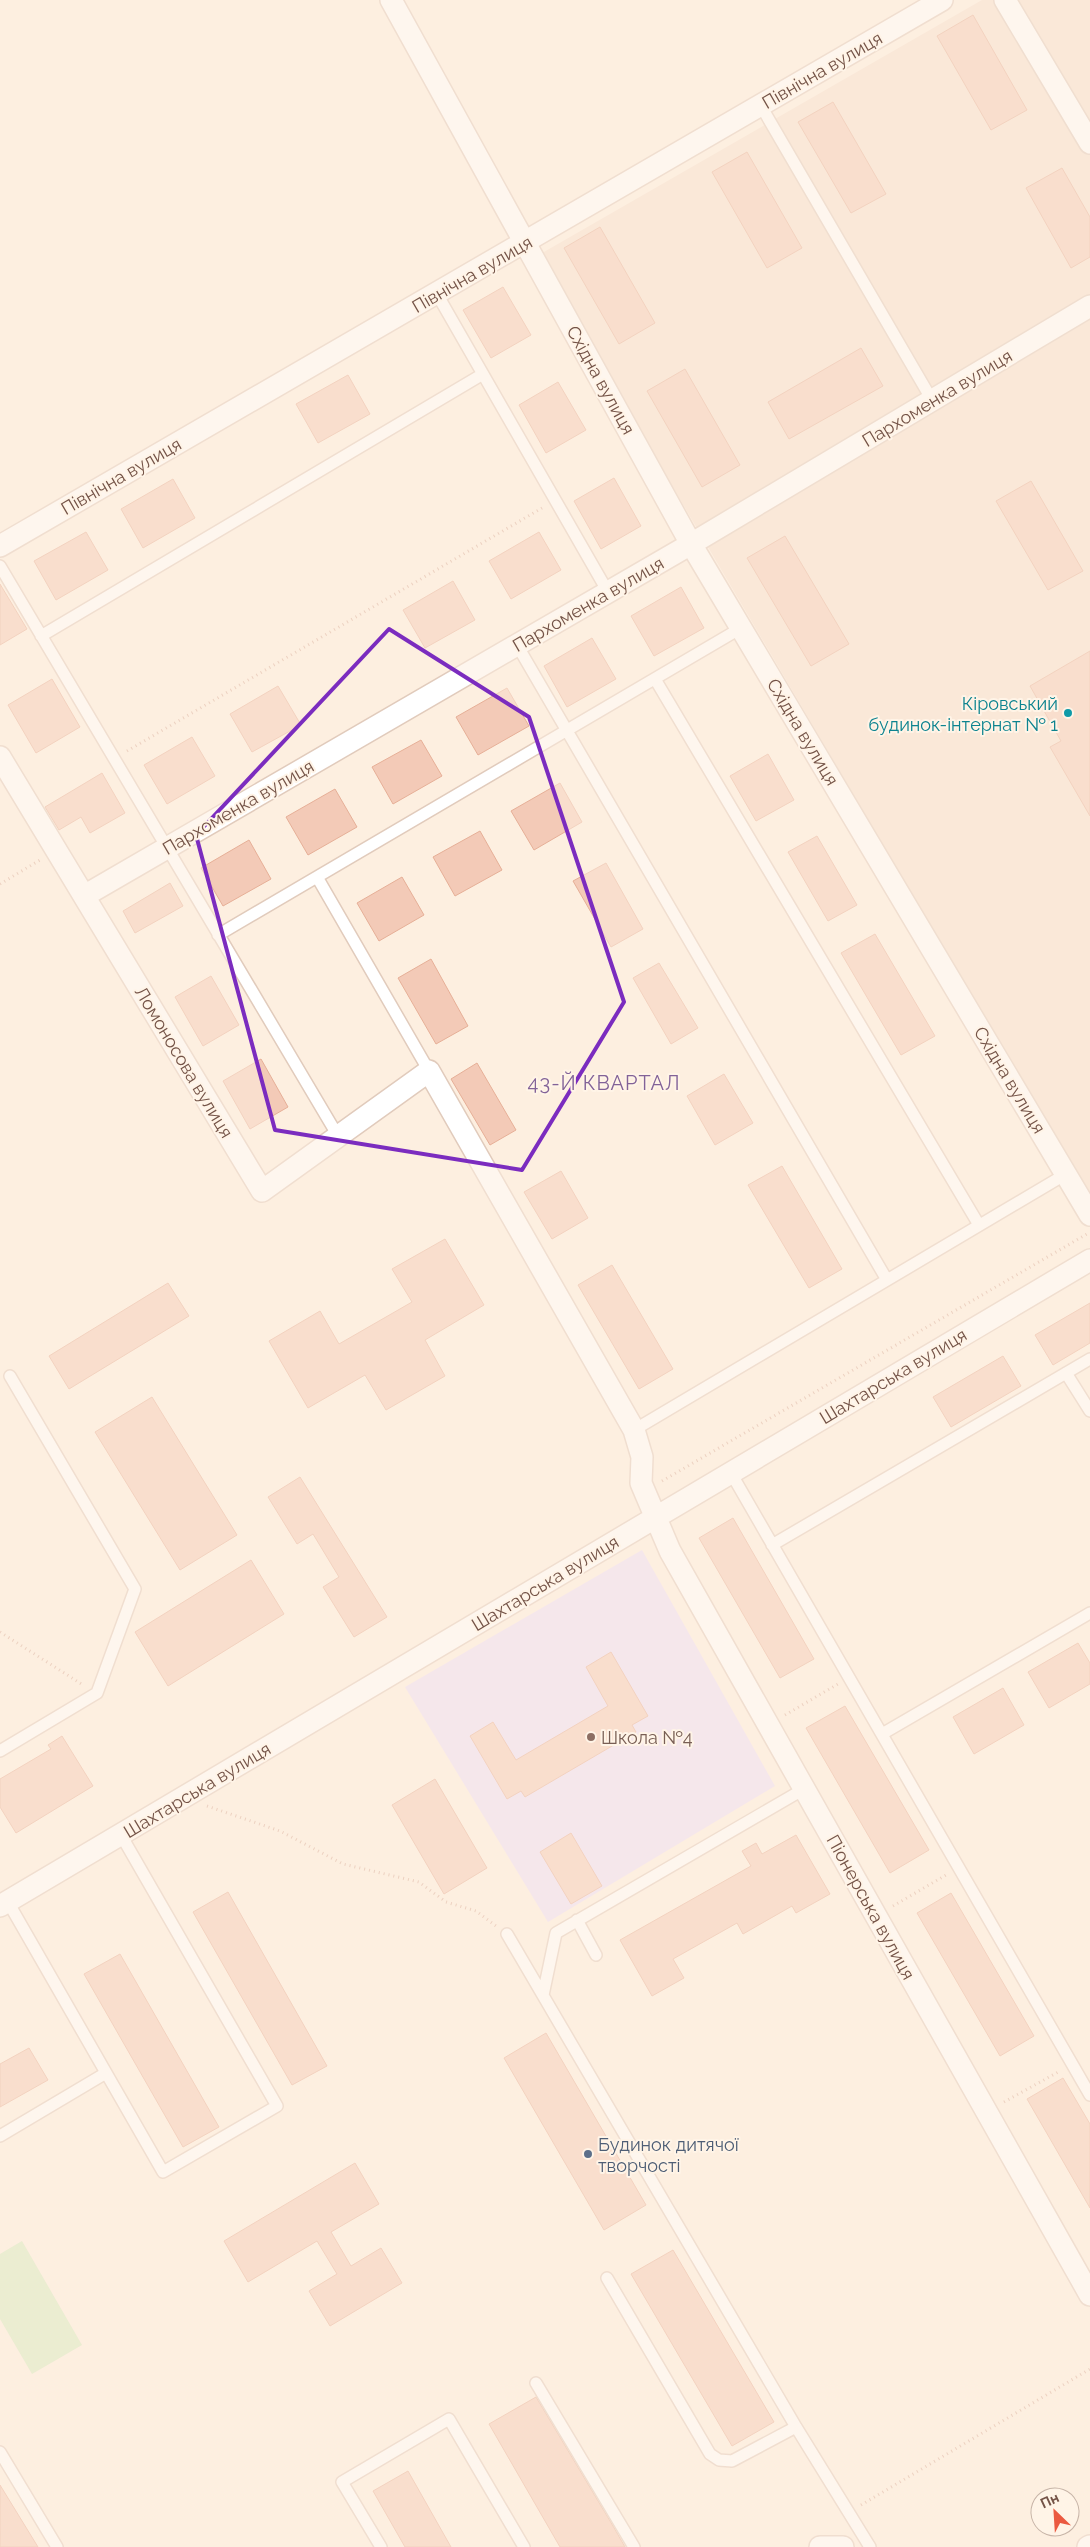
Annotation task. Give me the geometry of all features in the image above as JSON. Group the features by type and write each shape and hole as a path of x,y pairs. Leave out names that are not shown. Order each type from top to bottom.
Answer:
{"street":[{"name":"Східна вулиця","path":"391,0 691,544 1090,1215"},
{"name":"Північна вулиця","path":"0,546 942,0"},
{"path":"1005,0 1090,144"},
{"name":"Пархоменка вулиця","path":"84,896 691,544 1090,306"},
{"name":"Ломоносова вулиця","path":"0,757 262,1191 429,1071"},
{"name":"Піонерська вулиця","path":"429,1071 634,1430 642,1457 641,1483 670,1551 1090,2295"},
{"name":"Шахтарська вулиця","path":"4,1904 1090,1260"},
{"path":"820,2547 843,2547"}],"lane":[{"path":"761,106 932,400"},
{"path":"437,294 608,592"},
{"path":"41,636 483,374"},
{"path":"0,566 166,849 338,1136"},
{"path":"218,935 741,628"},
{"path":"517,645 887,1280"},
{"path":"655,679 979,1224"},
{"path":"317,877 429,1071"},
{"path":"634,1430 1066,1174"},
{"path":"772,1545 1090,1359"},
{"path":"1066,1373 1090,1411"},
{"path":"0,1751 97,1693 135,1589 10,1376"},
{"path":"731,1473 1090,2095"},
{"path":"882,1734 1090,1613"},
{"path":"543,1995 556,1933 804,1789"},
{"path":"4,1904 163,2172 277,2106 121,1835"},
{"path":"577,1920 596,1955"},
{"path":"507,1934 796,2427 870,2547"},
{"path":"0,2136 106,2073"},
{"path":"607,2278 710,2454 719,2460 732,2461 796,2427"},
{"path":"536,2383 634,2547"},
{"path":"381,2547 342,2482 449,2419 524,2547"},
{"path":"0,2452 57,2547"}],"path":[{"path":"114,759 555,500"},
{"path":"0,884 56,850"},
{"path":"644,1491 1090,1232"},
{"path":"0,1632 97,1693"},
{"path":"784,1715 849,1677"},
{"path":"204,1805 280,1831 342,1864 419,1882 446,1902 476,1911 507,1934"},
{"path":"893,1907 958,1867"},
{"path":"1004,2103 1072,2064"},
{"path":"848,2513 1090,2369"}],"highlighted area":[{"path":"389,629 529,717 624,1002 522,1170 275,1130 196,835"}],"shaded area":[{"path":"982,0 1090,0 1090,1197 537,256"},
{"name":"Школа №4","path":"642,1550 775,1786 548,1922 405,1687"}],"green space":[{"path":"22,2241 82,2345 32,2374 0,2319 0,2254"}],"building":[{"path":"973,15 1027,110 991,130 937,36"},
{"path":"833,102 886,194 851,213 798,122"},
{"path":"747,152 802,248 767,268 712,172"},
{"path":"1062,168 1090,217 1090,257 1071,268 1026,188"},
{"path":"600,227 655,323 619,344 564,248"},
{"path":"503,287 531,335 491,358 463,310"},
{"path":"861,348 883,386 789,439 768,402"},
{"path":"685,369 740,465 702,487 647,391"},
{"path":"348,375 370,414 318,443 296,404"},
{"path":"558,382 586,430 546,453 519,405"},
{"path":"614,478 641,526 601,549 574,501"},
{"path":"173,479 195,518 143,548 121,509"},
{"path":"1031,481 1083,571 1048,590 996,501"},
{"path":"86,532 108,570 56,600 34,561"},
{"path":"539,532 561,570 511,599 489,561"},
{"path":"785,536 849,644 811,666 747,558"},
{"path":"453,581 475,620 425,648 403,610"},
{"path":"0,584 27,629 0,645"},
{"path":"681,587 704,628 654,656 631,616"},
{"path":"592,638 616,679 567,707 544,666"},
{"name":"Кіровський будинок-інтернат № 1","path":"1090,651 1090,816 1050,747 1061,741 1030,686"},
{"path":"52,679 80,727 36,753 8,705"},
{"path":"278,686 301,725 252,752 230,714"},
{"path":"507,688 529,726 478,755 456,717"},
{"path":"192,737 215,776 167,804 144,765"},
{"path":"421,740 442,776 393,804 372,767"},
{"path":"768,754 794,800 756,821 730,776"},
{"path":"102,773 125,813 90,833 81,817 59,830 45,807"},
{"path":"560,783 582,822 534,850 511,811"},
{"path":"335,789 357,827 308,855 286,817"},
{"path":"480,831 502,870 455,896 433,857"},
{"path":"817,836 857,905 828,921 788,852"},
{"path":"249,840 271,879 223,906 201,868"},
{"path":"606,863 643,929 611,947 573,881"},
{"path":"402,877 424,915 379,941 357,903"},
{"path":"170,883 183,906 135,933 123,911"},
{"path":"875,934 935,1036 901,1055 841,953"},
{"path":"431,959 468,1026 436,1044 398,978"},
{"path":"659,963 698,1028 671,1044 633,978"},
{"path":"211,976 239,1025 203,1046 175,997"},
{"path":"261,1059 288,1107 250,1129 223,1081"},
{"path":"477,1063 516,1130 490,1145 451,1079"},
{"path":"724,1074 753,1123 715,1145 687,1096"},
{"path":"782,1166 842,1269 809,1288 748,1185"},
{"path":"561,1171 588,1218 552,1239 524,1192"},
{"path":"445,1239 484,1305 425,1340 445,1376 386,1410 365,1375 308,1408 269,1341 320,1311 339,1344 412,1302 392,1269"},
{"path":"612,1265 673,1369 639,1389 578,1285"},
{"path":"168,1283 189,1316 69,1389 49,1356"},
{"path":"1090,1303 1090,1343 1053,1365 1035,1335"},
{"path":"1003,1356 1021,1386 951,1427 933,1397"},
{"path":"152,1397 237,1535 180,1570 95,1432"},
{"path":"300,1477 387,1617 354,1637 323,1587 339,1577 313,1534 297,1544 268,1497"},
{"path":"733,1518 814,1659 780,1678 699,1538"},
{"path":"251,1560 284,1614 168,1686 135,1632"},
{"path":"1078,1643 1090,1663 1090,1684 1049,1708 1028,1672"},
{"name":"Школа №4","path":"611,1652 648,1716 632,1725 636,1732 525,1797 521,1791 507,1799 470,1736 493,1722 516,1760 608,1706 586,1667"},
{"path":"1003,1688 1024,1725 974,1754 953,1717"},
{"path":"845,1706 929,1850 890,1873 806,1728"},
{"path":"62,1736 93,1786 16,1833 0,1807 0,1779 51,1749 48,1745"},
{"path":"435,1779 487,1868 444,1894 392,1805"},
{"path":"571,1833 602,1886 571,1904 540,1852"},
{"path":"796,1835 830,1894 796,1913 792,1906 743,1934 737,1923 673,1959 684,1978 652,1996 620,1940 751,1866 742,1851 756,1843 762,1854"},
{"path":"228,1892 327,2066 292,2085 193,1912"},
{"path":"951,1893 1034,2036 1000,2056 917,1913"},
{"path":"120,1954 219,2127 183,2147 84,1974"},
{"name":"Будинок дитячої творчості","path":"546,2033 646,2205 604,2230 504,2058"},
{"path":"29,2048 48,2080 0,2107 0,2064"},
{"path":"1063,2078 1090,2124 1090,2208 1027,2099"},
{"path":"355,2163 379,2204 331,2232 351,2266 381,2248 402,2283 330,2326 309,2291 337,2274 317,2241 248,2282 224,2241"},
{"path":"673,2250 774,2422 732,2446 631,2274"},
{"path":"536,2397 625,2547 560,2547 489,2424"},
{"path":"408,2471 451,2547 405,2547 373,2491"},
{"path":"0,2485 38,2547 0,2547"}],"place":[{"name":"Кіровський будинок-інтернат № 1","path":"1068,713"},
{"name":"Школа №4","path":"591,1737"},
{"name":"Будинок дитячої творчості","path":"588,2154"}],"district":[{"name":"43-Й КВАРТАЛ","path":"604,1083"}]}
